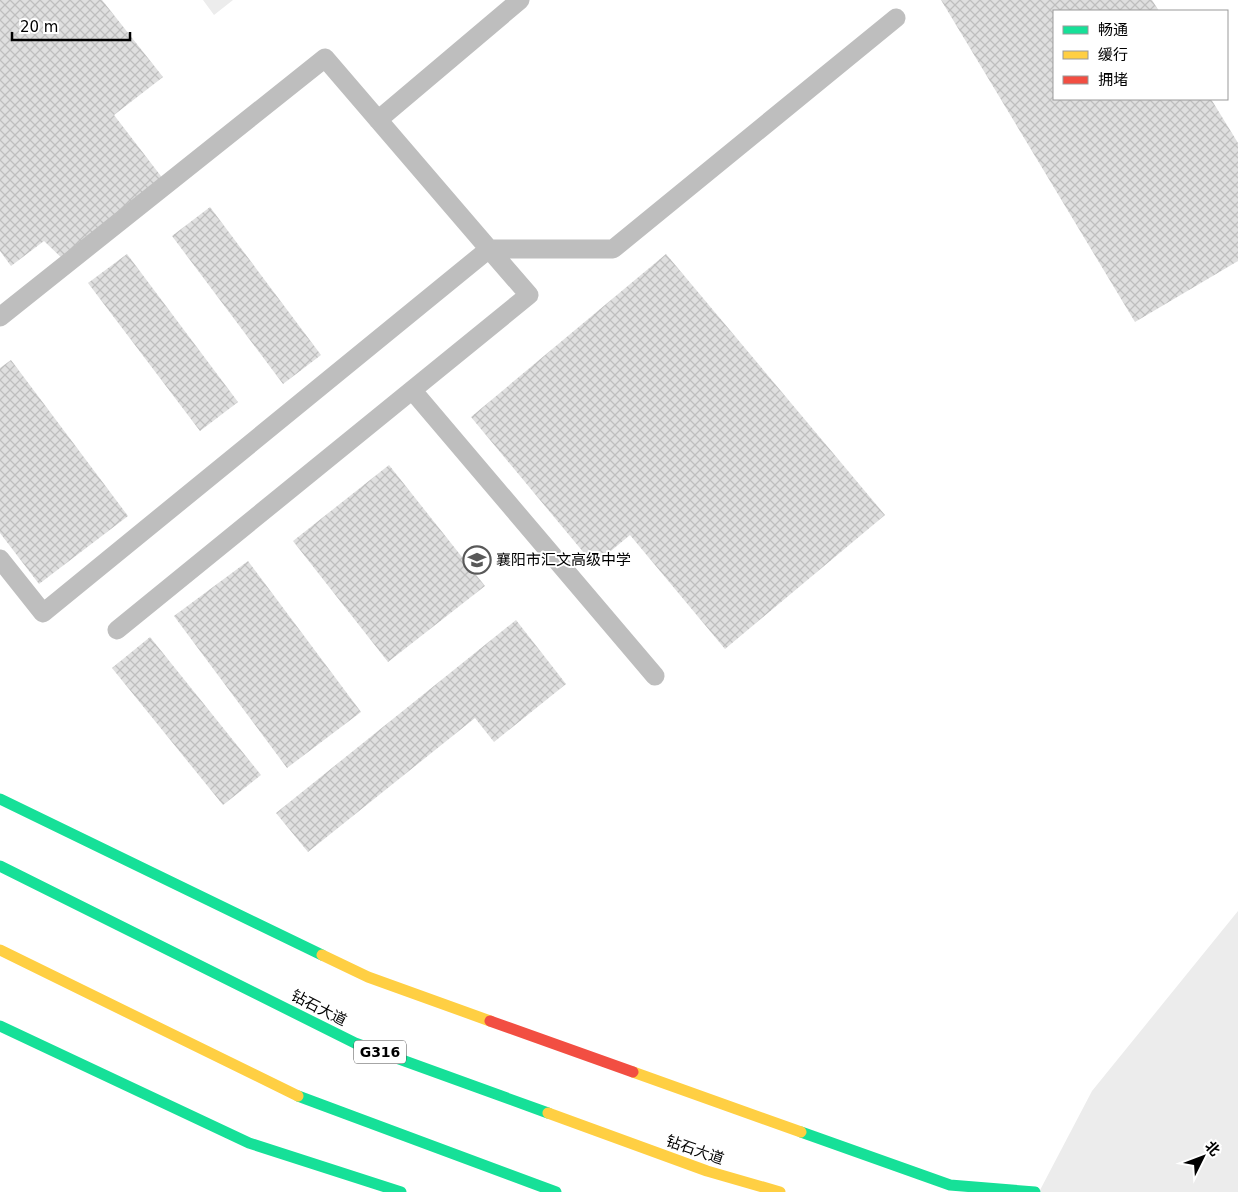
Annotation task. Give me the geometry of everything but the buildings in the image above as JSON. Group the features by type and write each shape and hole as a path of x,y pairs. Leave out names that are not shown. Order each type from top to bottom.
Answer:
{"main road":[{"path":"0,799 368,977 950,1185 1035,1192"},
{"name":"钻石大道","path":"0,866 355,1043 707,1172 780,1192"},
{"path":"0,950 308,1102 556,1192"},
{"path":"0,1026 249,1144 401,1192"}],"lane":[{"path":"378,120 520,0"},
{"path":"0,560 43,613 489,249 613,249 896,18"},
{"path":"1,315 325,58 528,295 117,630"},
{"path":"412,390 655,676"}],"shaded area":[{"path":"203,0 233,0 214,15"},
{"path":"1238,911 1238,1192 1039,1192 1092,1091"}],"traffic: fast":[{"path":"0,799 322,955"},
{"path":"0,866 355,1043 548,1113"},
{"path":"0,1026 249,1143 401,1192"},
{"path":"298,1096 556,1192"},
{"path":"801,1132 950,1185 1035,1192"}],"traffic: slow":[{"path":"0,950 298,1096"},
{"path":"322,955 368,977 490,1021"},
{"path":"633,1072 801,1132"},
{"path":"548,1113 707,1171 780,1192"}],"traffic: jam":[{"path":"490,1021 633,1072"}],"place":[{"name":"襄阳市汇文高级中学","path":"477,560"}]}
